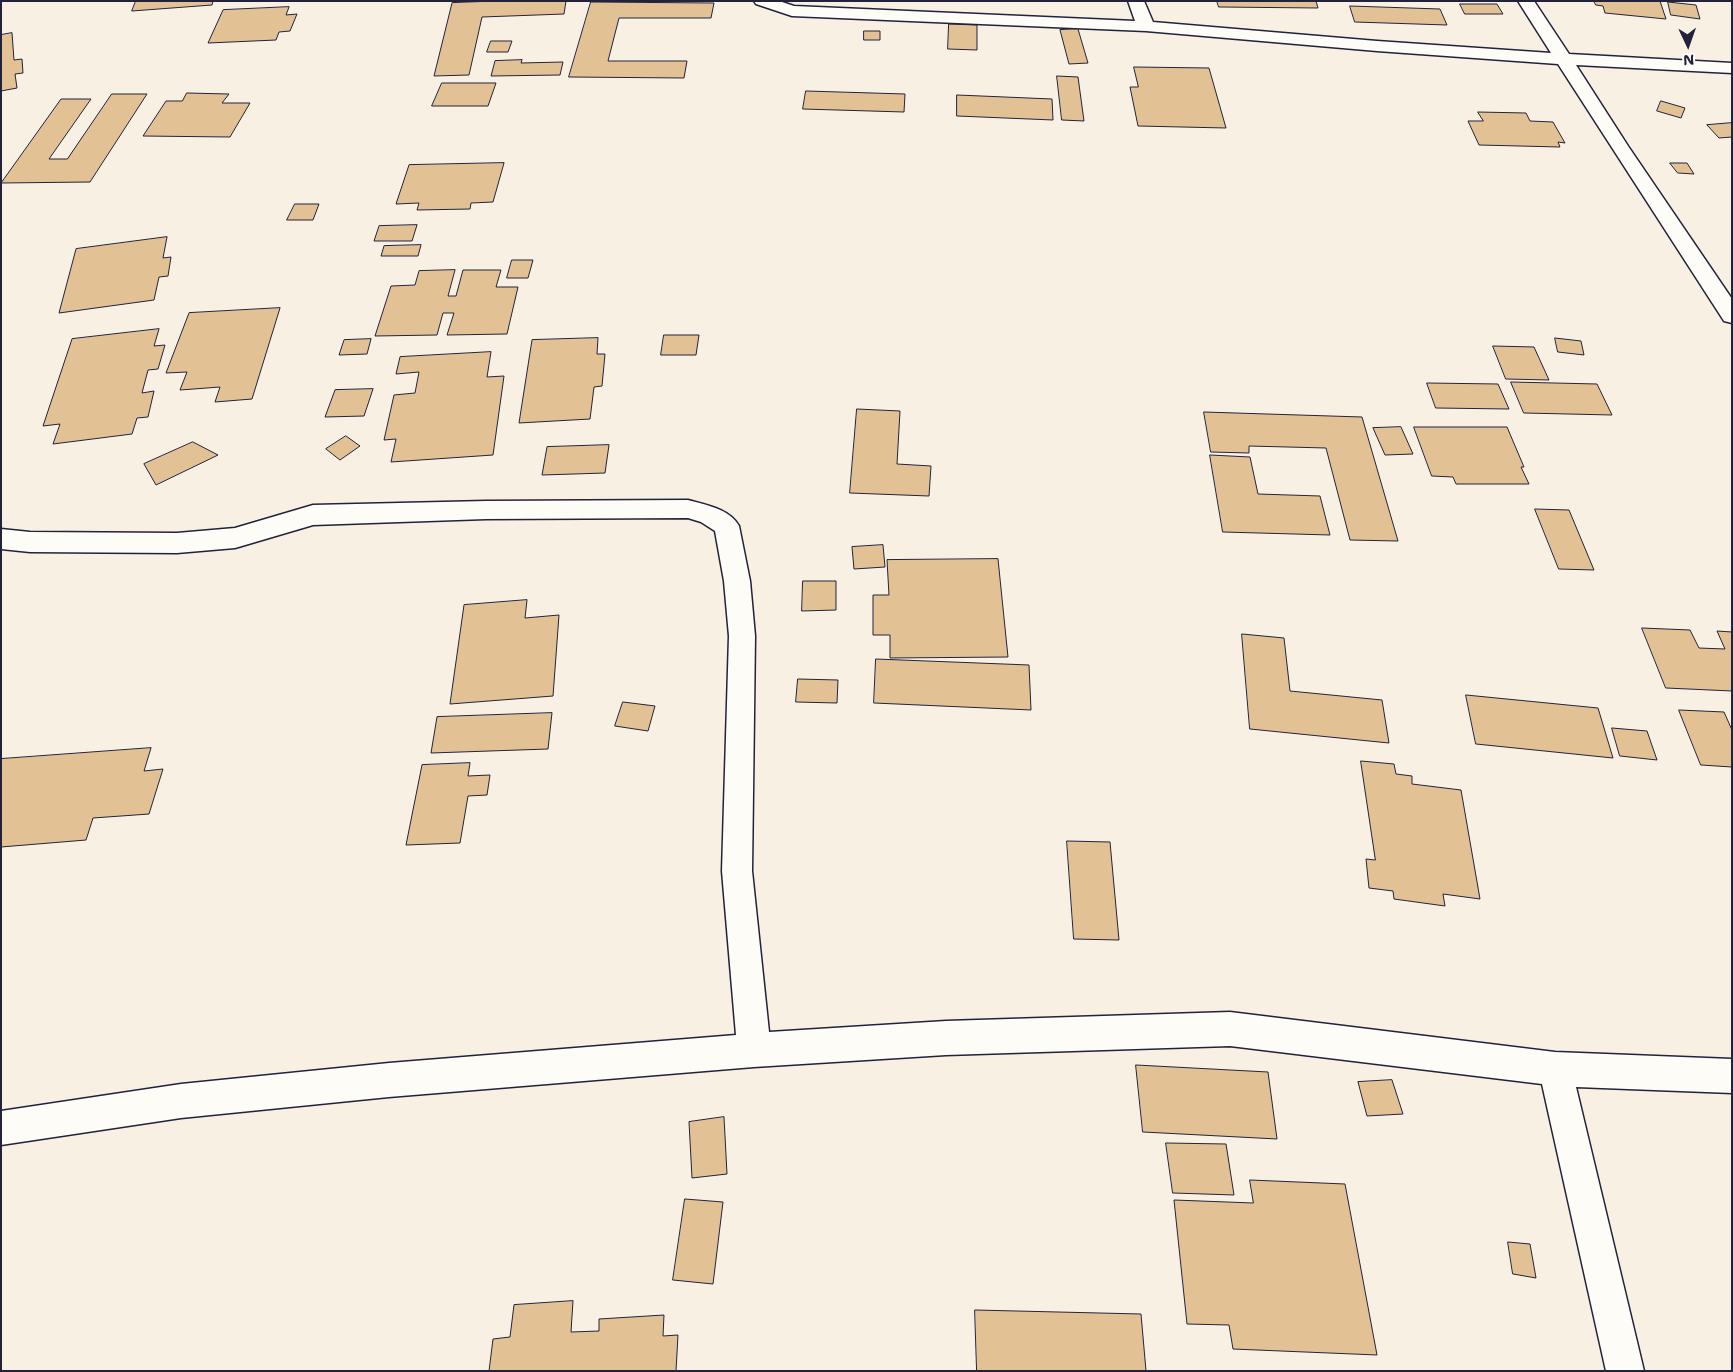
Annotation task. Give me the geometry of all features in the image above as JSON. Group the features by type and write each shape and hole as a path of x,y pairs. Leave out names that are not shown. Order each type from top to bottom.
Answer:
{"street":[{"path":"762,1 792,11 802,12 1146,26 1564,60 1732,68"},
{"path":"1136,1 1146,26"},
{"path":"1526,1 1619,146 1732,316"},
{"path":"1,539 30,542 177,543 235,538 313,515 486,510 688,509 709,515 727,526 737,581 742,636 737,871 754,1050"},
{"path":"1,1128 181,1102 369,1082 754,1050 946,1038 1230,1029 1554,1069 1732,1076"},
{"path":"1554,1069 1625,1371"}],"building":[{"path":"136,1 213,1 212,5 132,11"},
{"path":"566,1 564,14 482,17 469,75 434,76 452,3"},
{"path":"1217,1 1316,1 1318,8 1219,7"},
{"path":"1594,1 1660,1 1666,19 1605,13 1603,6 1596,5"},
{"path":"591,2 714,3 711,18 619,18 608,61 687,61 684,78 569,77"},
{"path":"1668,2 1696,5 1700,19 1671,15"},
{"path":"1460,4 1497,4 1503,14 1465,14"},
{"path":"1350,6 1440,9 1447,25 1355,22"},
{"path":"289,7 286,15 297,14 290,31 279,32 276,40 208,43 223,10"},
{"path":"949,24 977,25 977,50 948,49"},
{"path":"1078,29 1088,63 1069,64 1060,30"},
{"path":"864,31 880,31 880,40 864,40"},
{"path":"12,33 14,60 22,59 23,73 15,74 17,88 1,91 1,35"},
{"path":"491,41 512,41 508,52 487,52"},
{"path":"522,60 521,63 563,62 560,75 491,76 495,61"},
{"path":"1134,67 1209,68 1226,128 1138,126 1130,87 1138,87"},
{"path":"1057,76 1078,77 1084,121 1062,120"},
{"path":"442,83 496,83 488,106 432,106"},
{"path":"806,91 905,94 904,112 803,109"},
{"path":"187,93 229,94 222,103 250,103 230,137 143,136 166,101 182,101"},
{"path":"112,94 147,94 90,182 1,183 61,99 91,99 49,159 67,159"},
{"path":"957,95 1052,99 1053,120 957,116"},
{"path":"1661,101 1685,108 1681,118 1657,111"},
{"path":"1478,112 1526,113 1530,121 1553,122 1565,143 1558,142 1560,147 1479,145 1468,121 1483,121"},
{"path":"1732,123 1732,137 1719,138 1707,125"},
{"path":"504,163 493,202 471,203 470,209 417,210 419,203 396,204 409,165"},
{"path":"1670,163 1687,163 1694,174 1678,173"},
{"path":"295,204 319,204 313,220 287,220"},
{"path":"417,225 412,241 374,241 379,226"},
{"path":"167,237 163,258 171,257 168,276 159,277 154,300 59,313 76,249"},
{"path":"421,245 418,256 381,256 384,246"},
{"path":"512,260 533,260 528,278 507,278"},
{"path":"455,270 448,296 456,296 463,270 501,270 496,287 518,287 507,334 447,335 454,313 443,313 437,335 375,336 391,286 415,285 419,271"},
{"path":"280,308 252,399 215,402 220,387 180,390 187,372 166,373 189,313"},
{"path":"159,329 154,346 165,345 158,369 148,370 142,393 154,391 148,417 137,418 132,434 53,444 60,424 43,426 72,339"},
{"path":"664,335 699,335 696,355 661,355"},
{"path":"598,338 597,354 605,354 602,386 594,387 590,419 519,423 532,340"},
{"path":"1555,338 1581,341 1584,355 1558,352"},
{"path":"371,339 367,354 339,355 344,340"},
{"path":"1493,346 1534,347 1549,380 1506,379"},
{"path":"491,352 487,377 504,376 493,455 391,462 396,439 384,440 394,395 415,393 419,372 396,374 400,357"},
{"path":"1511,382 1597,384 1612,415 1524,413"},
{"path":"1427,383 1498,384 1509,409 1436,408"},
{"path":"373,389 364,416 325,417 335,390"},
{"path":"857,409 900,411 897,464 931,466 929,496 850,493"},
{"path":"1204,412 1362,417 1398,541 1350,540 1326,448 1249,446 1249,453 1211,452"},
{"path":"1401,427 1413,454 1385,455 1373,428"},
{"path":"1414,427 1507,427 1529,484 1456,484 1453,477 1432,476"},
{"path":"346,436 360,446 340,460 326,449"},
{"path":"193,442 218,455 156,485 144,464"},
{"path":"609,445 605,473 542,475 547,447"},
{"path":"1210,455 1250,457 1258,494 1320,496 1330,535 1223,532"},
{"path":"1535,509 1569,510 1594,570 1559,569"},
{"path":"883,545 885,567 854,569 852,547"},
{"path":"998,559 1008,657 890,658 890,635 873,635 873,595 889,595 887,560"},
{"path":"803,581 836,581 836,610 802,611"},
{"path":"527,600 525,618 559,615 553,696 450,704 464,605"},
{"path":"1642,628 1690,630 1699,648 1725,649 1717,631 1732,632 1732,691 1666,688"},
{"path":"1242,634 1284,638 1290,691 1382,700 1389,743 1250,729"},
{"path":"876,659 1029,665 1031,710 874,703"},
{"path":"798,679 838,680 837,703 796,702"},
{"path":"1466,695 1598,708 1613,758 1476,744"},
{"path":"623,702 655,706 648,731 615,726"},
{"path":"1679,710 1724,712 1732,730 1732,767 1701,765"},
{"path":"552,713 548,749 431,753 437,717"},
{"path":"1612,728 1647,731 1657,760 1620,756"},
{"path":"151,748 144,771 163,769 149,814 93,818 86,840 1,847 1,759"},
{"path":"1361,761 1394,764 1396,774 1412,776 1412,784 1461,790 1480,899 1443,894 1445,906 1394,899 1393,891 1369,888 1366,859 1375,860"},
{"path":"470,763 468,776 490,775 487,795 468,796 460,843 406,845 422,765"},
{"path":"1067,841 1110,842 1119,940 1074,939"},
{"path":"1136,1065 1268,1072 1277,1139 1143,1132"},
{"path":"1392,1080 1403,1114 1367,1116 1358,1082"},
{"path":"724,1117 727,1174 692,1178 689,1122"},
{"path":"1166,1143 1226,1144 1234,1195 1173,1193"},
{"path":"1250,1180 1345,1184 1377,1355 1233,1349 1229,1325 1187,1324 1174,1200 1253,1203"},
{"path":"685,1199 723,1202 713,1284 673,1280"},
{"path":"1508,1242 1530,1244 1536,1278 1513,1274"},
{"path":"573,1301 571,1332 599,1331 599,1319 664,1315 663,1336 678,1335 676,1371 489,1371 493,1339 510,1337 514,1305"},
{"path":"975,1310 1141,1314 1146,1371 977,1371"}]}
